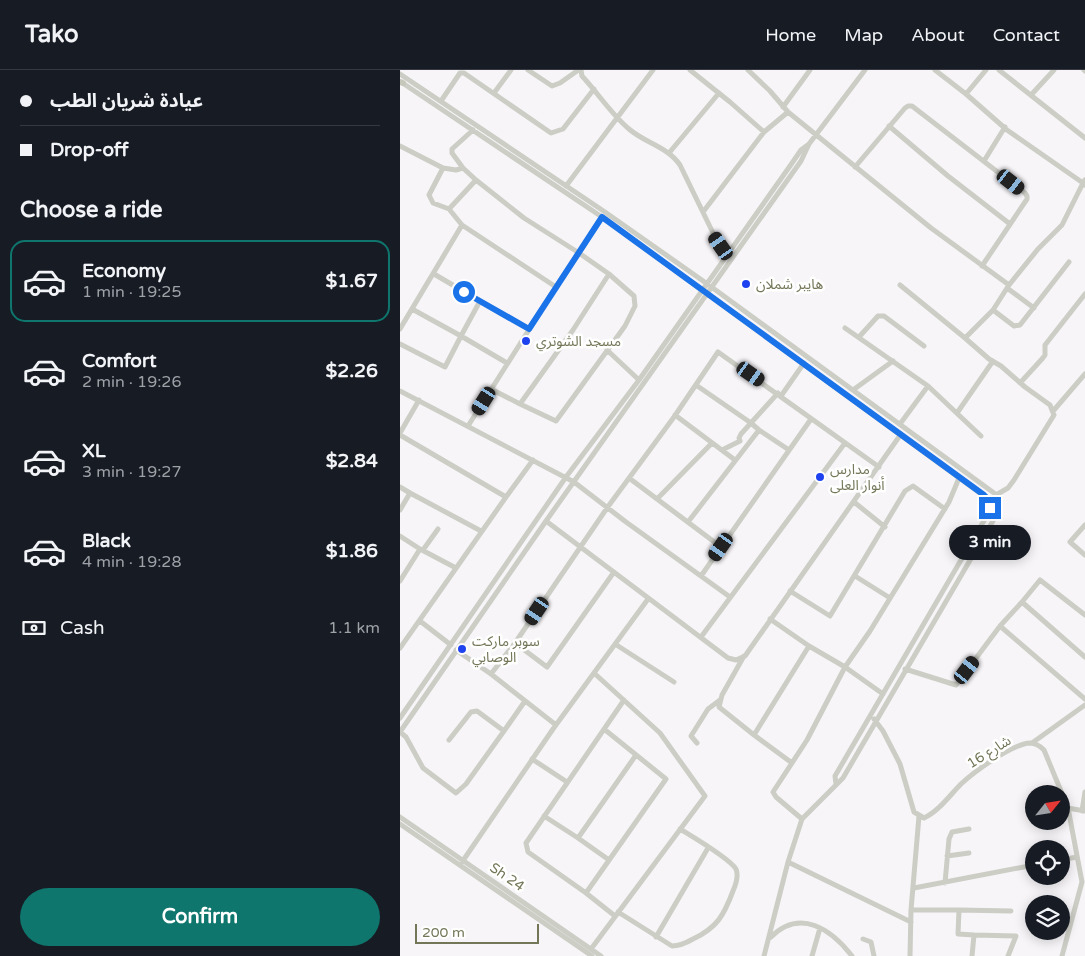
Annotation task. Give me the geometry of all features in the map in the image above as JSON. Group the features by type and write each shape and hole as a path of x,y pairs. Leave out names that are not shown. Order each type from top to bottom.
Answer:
{"street":[{"path":"494,93 510,70"},
{"path":"528,70 552,86 579,72 616,117 630,130 674,156 680,164 715,237 727,254"},
{"path":"566,186 616,117 654,70"},
{"path":"690,70 764,132"},
{"path":"748,70 788,112 931,228 1034,308"},
{"path":"783,106 810,70"},
{"path":"400,718 566,477 639,380 801,150 809,144 865,70"},
{"path":"935,70 1005,127 1084,183 1062,225 1038,248 1008,286 993,310 966,338"},
{"path":"966,94 986,70"},
{"path":"999,70 1085,138"},
{"path":"1031,95 1054,70"},
{"path":"441,102 459,72 464,73 551,133 563,129 594,89"},
{"path":"400,74 706,283 996,495 999,503 997,514 875,720 843,778 802,819 788,862 770,939 764,956"},
{"path":"401,82 602,217 988,499 990,503 989,512 835,776 836,784"},
{"path":"669,153 719,93"},
{"path":"855,167 908,106 912,106 984,161 1027,196 1027,199 982,266"},
{"path":"702,212 764,132 788,112"},
{"path":"889,126 948,176 1010,224"},
{"path":"984,161 1005,127"},
{"path":"473,130 452,149 452,153 463,168 524,218 608,274 634,296 635,306 625,326 556,421 491,389"},
{"path":"525,701 466,784 456,793 423,768 406,737 400,732 546,521 806,154 809,144"},
{"path":"400,146 443,168 456,170 463,168"},
{"path":"443,168 429,195 433,203 449,209 462,225 556,287"},
{"path":"449,209 476,180"},
{"path":"468,426 602,217"},
{"path":"400,329 462,225"},
{"path":"993,310 1016,326 1020,325 1069,262"},
{"path":"434,274 529,329"},
{"path":"520,404 573,330 608,274"},
{"path":"900,285 966,338 974,347 1001,366 1054,410"},
{"path":"1020,383 1045,355 1045,345 1085,294"},
{"path":"400,344 445,367 480,301"},
{"path":"412,309 507,363"},
{"path":"859,337 878,316 884,316 924,346"},
{"path":"845,328 928,386 980,436"},
{"path":"607,350 639,380"},
{"path":"491,674 515,644 718,352 879,467"},
{"path":"853,390 893,361"},
{"path":"957,413 993,361"},
{"path":"722,450 740,441 739,438 751,422 779,395 804,363"},
{"path":"996,495 1008,488 1014,480 1054,415 1054,410 1085,374"},
{"path":"696,385 789,450"},
{"path":"900,424 928,386"},
{"path":"400,390 574,482 730,597"},
{"path":"419,400 400,434 506,497"},
{"path":"676,415 736,460"},
{"path":"701,576 811,419"},
{"path":"688,522 759,430"},
{"path":"792,763 719,707 720,700 744,656 901,434"},
{"path":"657,499 712,443"},
{"path":"701,637 845,443"},
{"path":"400,648 533,460"},
{"path":"629,478 721,547"},
{"path":"802,819 776,797 773,792 807,740 845,667 945,509 959,478"},
{"path":"790,591 830,616 906,491 911,486 945,509"},
{"path":"400,487 481,531"},
{"path":"400,510 410,493"},
{"path":"854,502 885,527"},
{"path":"546,521 728,658 736,660 744,656"},
{"path":"1085,526 1070,542 1085,555"},
{"path":"400,581 438,529"},
{"path":"400,536 456,568"},
{"path":"515,644 547,667 614,572"},
{"path":"855,576 890,598"},
{"path":"905,669 956,685 1000,626 1040,580 1085,615"},
{"path":"461,863 556,725 648,599"},
{"path":"1022,602 1085,657"},
{"path":"770,619 883,694"},
{"path":"420,621 451,645"},
{"path":"1000,626 1085,699"},
{"path":"615,644 674,682"},
{"path":"754,735 809,646"},
{"path":"456,650 491,674 556,725"},
{"path":"587,952 705,796 660,732 594,673"},
{"path":"624,700 526,843 528,852 617,914 672,946 678,946 710,930 720,920 727,909 738,874 735,867 680,828"},
{"path":"697,743 691,736 708,709 720,700"},
{"path":"1032,743 1085,705"},
{"path":"449,740 473,711 476,711 504,730"},
{"path":"870,715 883,731 900,764 914,812 919,816 911,910 910,956"},
{"path":"586,893 666,779 604,729"},
{"name":"شارع 16","path":"919,816 924,818 931,814 985,765 1010,751 1032,743 1044,750 1058,785"},
{"path":"578,838 636,755"},
{"path":"532,759 567,782"},
{"path":"1070,808 1084,811 1085,792"},
{"path":"544,816 609,860"},
{"name":"Sh 24","path":"400,817 592,956"},
{"name":"شارع 16","path":"1062,956 1084,881 1077,857 1070,819"},
{"name":"Sh 24","path":"400,824 461,863"},
{"path":"945,883 949,839 952,832 969,829"},
{"path":"656,937 708,848"},
{"path":"947,856 969,852"},
{"path":"1070,858 1077,857"},
{"path":"788,862 911,922"},
{"path":"914,888 1025,868"},
{"path":"911,910 1011,911"},
{"path":"959,910 958,934 1016,936 1008,956"},
{"path":"770,939 782,928 792,924 806,923 834,936 852,956"},
{"path":"812,956 820,928"},
{"path":"972,956 974,936"},
{"path":"863,939 871,942 874,956"},
{"name":"Sh 24","path":"587,952 601,956"}],"place":[{"name":"هايبر شملان","path":"746,284"},
{"name":"مسجد الشوتري","path":"526,341"},
{"name":"مدارس أنوار العلى","path":"820,477"},
{"name":"سوبر ماركت الوصابي","path":"462,649"}],"route":[{"path":"464,292 529,329 602,217 984,495 990,503 990,508"}]}
